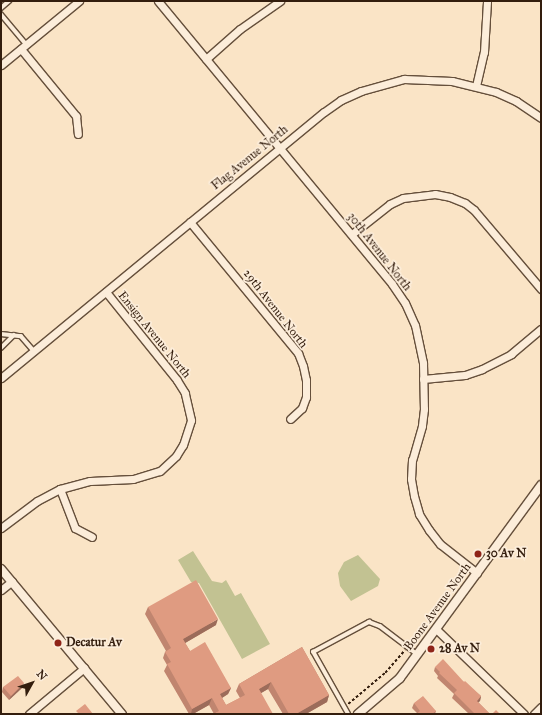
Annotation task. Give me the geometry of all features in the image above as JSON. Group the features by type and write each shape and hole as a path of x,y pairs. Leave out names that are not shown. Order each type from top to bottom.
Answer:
{"street":[{"path":"1,65 79,1"},
{"name":"30th Avenue North","path":"158,1 352,234 392,284 405,303 415,325 420,345 424,379 424,409 422,426 412,460 411,479 414,496 419,514 440,544 477,573"},
{"path":"206,59 240,29 280,1"},
{"path":"476,86 484,52 487,1"},
{"path":"24,46 76,116 78,134"},
{"name":"Flag Avenue North","path":"1,378 280,148 342,100 375,86 404,79 452,81 476,86 516,101 541,118"},
{"path":"352,234 390,204 404,198 435,194 450,197 474,210 541,289"},
{"name":"29th Avenue North","path":"190,222 298,353 306,380 306,397 302,408 290,419"},
{"name":"Ensign Avenue North","path":"1,528 36,501 60,489 90,481 133,479 160,471 172,460 183,445 191,420 185,393 177,380 106,292"},
{"path":"424,379 465,375 482,369 511,354 541,329"},
{"name":"Boone Avenue North","path":"358,714 400,678 541,485"},
{"path":"60,489 75,528 92,537"},
{"path":"1,569 122,714"},
{"path":"1,590 12,581"},
{"path":"436,629 524,714"},
{"path":"29,714 84,668"},
{"path":"534,714 541,707"}],"lane":[{"path":"1,8 9,1"},
{"path":"1,14 24,46"},
{"path":"1,334 21,336 34,351"},
{"path":"1,348 14,335"},
{"path":"348,714 313,652 369,622 380,626 418,654"}],"path":[{"path":"345,708 384,673 407,647 419,629"}],"green space":[{"path":"193,551 212,581 222,583 226,580 235,596 241,593 270,644 242,659 199,583 191,582 178,560"},
{"path":"358,555 380,579 378,586 351,601 340,586 338,573 344,562"}],"building":[{"path":"196,580 218,619 183,639 190,651 205,642 231,688 220,694 226,705 245,695 239,684 302,647 329,695 296,714 289,714 271,682 259,689 273,714 213,714 219,711 212,698 192,709 167,664 171,662 165,652 171,648 148,607"},
{"path":"443,659 464,682 465,681 481,696 477,701 490,714 475,714 454,693 457,690 439,673 440,672 435,667"},
{"path":"18,676 24,683 11,696 3,687"},
{"path":"423,696 436,711 432,714 416,714 420,711 414,703"},
{"path":"85,704 93,714 79,714 76,711"},
{"path":"496,710 500,714 492,714"}],"place":[{"name":"30 Av N","path":"478,554"},
{"name":"Decatur Av","path":"58,643"},
{"name":"28 Av N","path":"431,649"}]}
